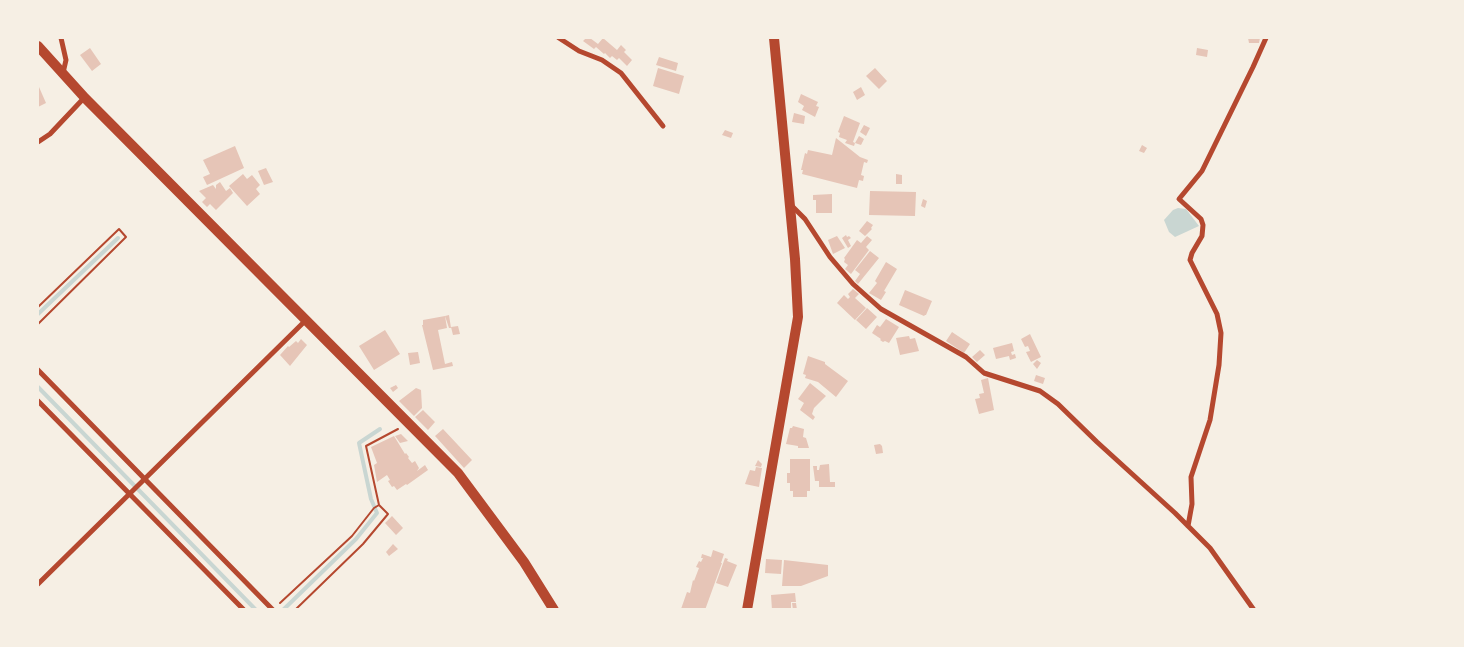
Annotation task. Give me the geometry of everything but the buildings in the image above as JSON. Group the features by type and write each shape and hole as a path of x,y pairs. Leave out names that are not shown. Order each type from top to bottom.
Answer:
{"main road":[{"path":"747,610 798,317 795,259 774,38"},
{"path":"38,46 84,98 458,473 524,562 554,610"}],"street":[{"path":"61,38 66,60 63,75"},
{"path":"559,38 579,51 602,60 622,73 663,126"},
{"path":"1188,526 1192,504 1191,477 1210,420 1219,365 1221,333 1217,314 1190,260 1202,236 1203,225 1201,219 1179,199 1202,171 1266,38"},
{"path":"38,142 50,134 84,98"},
{"path":"790,205 805,219 830,257 853,284 881,309 966,357 984,372 1040,390 1058,404 1210,548 1254,610"},
{"path":"38,584 305,321"},
{"path":"38,370 273,610"},
{"path":"38,401 244,610"}],"path":[{"path":"38,307 119,230 126,237 38,324"},
{"path":"295,610 363,544 388,514 379,505 366,446 399,429"},
{"path":"280,603 352,536 374,508 379,505"}],"shaded area":[{"path":"1178,208 1186,209 1199,226 1175,237 1169,232 1164,220 1173,210"}],"waterway":[{"path":"38,314 118,238"},
{"path":"38,387 256,610"},
{"path":"283,610 356,539 377,513 371,499 359,443 380,429"}]}
